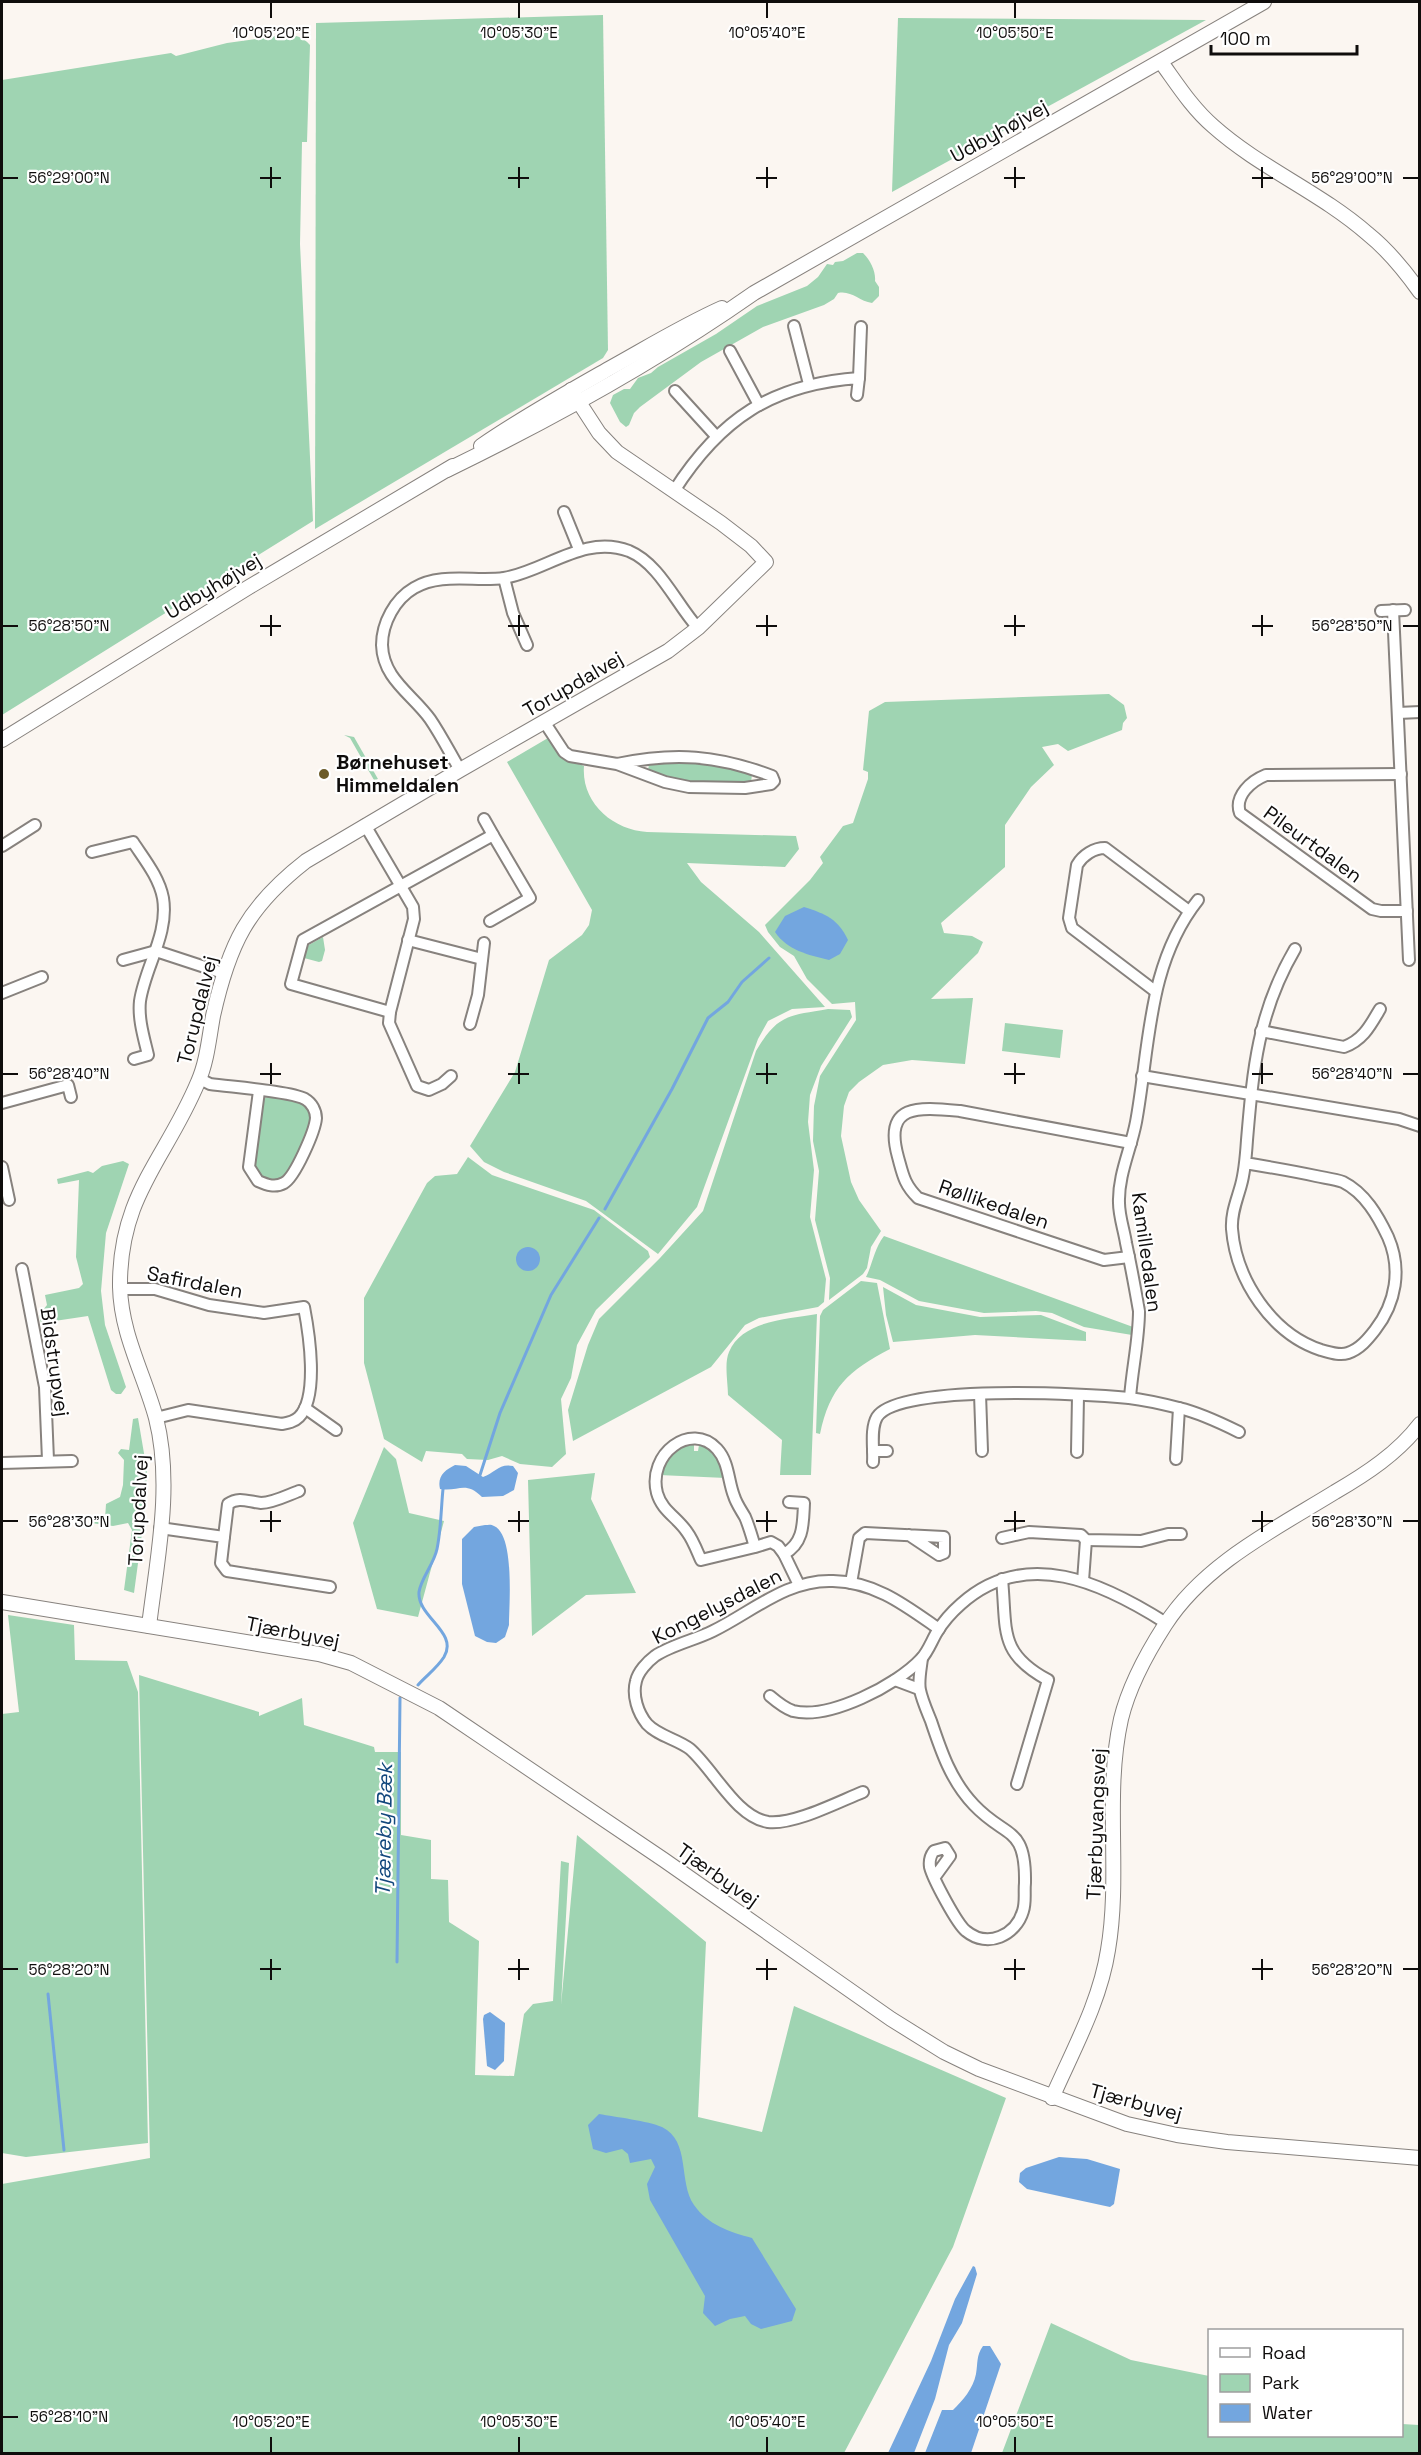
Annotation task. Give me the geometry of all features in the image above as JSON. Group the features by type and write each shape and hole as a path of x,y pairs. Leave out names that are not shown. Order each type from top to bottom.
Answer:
{"street":[{"name":"Udbyhøjvej","path":"2,740 249,587 447,470 579,403 701,330 754,293 1264,2"},
{"path":"1161,62 1189,101 1212,126 1248,154 1368,233 1406,272 1419,292"},
{"name":"Udbyhøjvej","path":"447,470 507,428 571,390 694,320 754,293"},
{"path":"794,326 809,384"},
{"path":"858,395 861,327"},
{"path":"730,351 759,405"},
{"path":"674,491 698,456 737,418 759,405 809,384 859,378"},
{"name":"Torupdalvej","path":"149,1626 160,1528 163,1475 156,1418 127,1335 120,1289 124,1238 134,1205 151,1168 190,1101 200,1079 223,973 243,929 267,896 284,878 306,861 668,651 698,628 766,562 751,546 728,528 630,462 607,442 571,390"},
{"path":"675,391 716,436"},
{"path":"564,512 579,549"},
{"path":"460,770 429,718 389,672 382,645 384,630 392,611 413,588 437,580 504,578 548,564 579,549 610,546 630,552 645,561 654,570 686,616 698,628"},
{"path":"504,578 513,613 527,645"},
{"path":"1393,610 1409,960"},
{"path":"1381,611 1406,610"},
{"path":"1398,713 1419,712"},
{"path":"545,723 564,752 570,756 617,764 665,782 701,789 746,788 763,786 774,781 772,776 738,764 696,756 657,757 617,764"},
{"name":"Pileurtdalen","path":"1401,774 1266,775 1255,779 1238,799 1238,807 1240,813 1372,909 1407,911"},
{"path":"484,819 530,898 490,921"},
{"path":"2,846 35,825"},
{"path":"366,825 413,908 414,919 390,1012 391,1031 417,1086 429,1090 442,1084 451,1076"},
{"path":"390,1012 291,984 303,940 493,835"},
{"path":"92,852 132,842 156,878 163,897 164,910 156,951 140,1003 140,1022 148,1056 134,1059"},
{"path":"1155,990 1072,928 1069,918 1077,865 1081,858 1098,848 1105,848 1189,911"},
{"name":"Kamilledalen","path":"1130,1398 1133,1356 1139,1328 1119,1204 1120,1181 1131,1143 1155,990 1172,945 1189,911 1198,900"},
{"path":"408,940 482,959"},
{"path":"470,1024 478,995 484,943"},
{"path":"1245,1163 1286,1169 1342,1182 1359,1193 1378,1215 1392,1246 1396,1273 1394,1299 1382,1321 1365,1343 1347,1353 1333,1354 1309,1346 1279,1326 1255,1298 1238,1257 1232,1228 1234,1206 1245,1163 1251,1094 1261,1031 1278,978 1295,949"},
{"path":"123,960 156,951 223,973"},
{"path":"2,993 42,977"},
{"path":"1261,1031 1302,1041 1344,1047 1356,1042 1366,1032 1380,1009"},
{"path":"1142,1076 1399,1119 1419,1126"},
{"path":"200,1079 210,1084 259,1091 306,1100 313,1107 316,1115 315,1123 295,1172 286,1182 277,1186 258,1181 249,1167 259,1091"},
{"path":"2,1103 68,1085 71,1097"},
{"name":"Røllikedalen","path":"1129,1257 1104,1260 918,1198 906,1186 893,1140 893,1128 898,1118 908,1112 932,1108 960,1111 1131,1143"},
{"path":"2,1167 9,1200"},
{"name":"Bidstrupvej","path":"22,1269 45,1387 48,1460"},
{"name":"Safirdalen","path":"120,1289 154,1289 209,1305 264,1313 304,1307 311,1344 310,1374 305,1408"},
{"path":"980,1394 982,1451"},
{"path":"873,1462 874,1426 878,1416 888,1408 929,1397 980,1394 1130,1398 1209,1417 1239,1432"},
{"path":"1077,1452 1078,1396"},
{"path":"156,1418 188,1410 282,1424 292,1422 305,1408 336,1430"},
{"path":"1176,1459 1179,1408"},
{"name":"Tjærbyvangsvej","path":"1052,2098 1096,1998 1108,1950 1113,1899 1114,1774 1121,1718 1139,1670 1166,1623 1194,1589 1224,1563 1262,1537 1373,1469 1419,1424"},
{"path":"755,1547 745,1517 734,1497 723,1456 715,1446 698,1440 682,1441 669,1448 657,1465 657,1491 662,1508 687,1533 701,1560 755,1547 771,1542 778,1546 784,1554 799,1585"},
{"path":"873,1451 888,1451"},
{"path":"2,1463 72,1461"},
{"path":"299,1491 264,1503 237,1499 228,1504 221,1563 227,1571 330,1587"},
{"path":"784,1554 798,1544 803,1527 804,1503 789,1502"},
{"path":"160,1528 224,1537"},
{"path":"1002,1538 1029,1532 1081,1535 1086,1540 1141,1541 1168,1534 1181,1534"},
{"path":"851,1582 859,1538 865,1533 909,1535"},
{"path":"1083,1581 1086,1540"},
{"path":"770,1696 794,1711 846,1704 869,1695 895,1680 922,1659 939,1629 960,1605 980,1590 1002,1579 1026,1573 1048,1573 1083,1581 1136,1604 1166,1623"},
{"path":"1002,1579 1010,1647 1018,1661 1048,1680 1017,1784"},
{"name":"Kongelysdalen","path":"863,1792 783,1822 758,1819 745,1812 699,1757 683,1744 652,1728 638,1710 635,1695 636,1681 642,1669 656,1656 714,1630 799,1585 831,1581 851,1582 891,1596 939,1629"},
{"name":"Tjærbyvej","path":"2,1602 319,1654 351,1664 385,1679 439,1708 664,1860 859,1997 935,2046 979,2069 1052,2098 1127,2124 1177,2135 1227,2142 1419,2158"},
{"path":"922,1659 919,1689 946,1763 959,1787 975,1806 1012,1834 1021,1846 1025,1861 1024,1909 1018,1924 1009,1933 994,1939 979,1938 965,1930 934,1878"},
{"path":"895,1680 919,1689"}],"green space":[{"path":"603,15 608,350 603,358 315,529 316,23"},
{"path":"898,18 1206,20 892,192"},
{"path":"284,35 299,37 310,45 307,142 302,142 300,244 313,521 2,715 2,80 171,53 176,56 227,43"},
{"path":"857,253 863,253 868,259 879,287 879,296 872,303 851,294 838,293 834,299 824,305 763,327 701,362 640,407 626,427 620,422 610,403 613,395 624,389 630,389 638,378 651,373 716,334 757,306 807,286 818,277 827,264 833,265"},
{"path":"1109,694 1124,705 1127,718 1122,730 1068,751 1058,744 1042,747 1054,765 1031,787 1005,825 1005,867 941,923 944,933 972,936 983,942 978,953 931,999 973,998 965,1064 912,1060 883,1065 849,1092 844,1106 841,1136 851,1182 859,1200 881,1231 871,1247 867,1268 863,1274 829,1300 830,1278 815,1220 819,1171 813,1141 814,1106 820,1076 856,1020 855,1002 832,1004 807,979 794,956 780,947 765,925 810,880 823,863 820,857 843,826 853,823 868,779 868,772 863,770 869,711 885,702"},
{"path":"344,735 354,737 378,779 374,780 350,738"},
{"path":"548,738 564,755 584,766 584,779 594,803 611,820 622,826 647,832 796,836 799,849 785,867 687,863 701,882 759,932 825,1007 792,1009 768,1021 758,1039 697,1207 658,1254 586,1201 504,1172 484,1162 470,1146 515,1072 549,960 582,935 589,925 592,910 507,762"},
{"path":"691,759 752,773 751,784 700,785 648,773 649,762"},
{"path":"323,937 325,950 322,961 304,958 307,946"},
{"path":"828,1009 850,1010 852,1017 821,1066 810,1095 808,1122 814,1170 810,1217 826,1279 824,1302 818,1307 759,1318 745,1325 711,1367 573,1441 568,1410 588,1345 599,1319 703,1211 756,1051 778,1023 803,1013"},
{"path":"1005,1023 1063,1030 1060,1058 1002,1051"},
{"path":"269,1096 298,1100 306,1105 309,1111 308,1130 297,1162 287,1175 275,1182 258,1177 252,1158 262,1100"},
{"path":"468,1157 492,1175 594,1210 648,1251 650,1257 596,1310 577,1345 571,1378 561,1399 566,1454 552,1467 520,1464 502,1456 488,1460 467,1459 462,1454 426,1451 422,1462 384,1439 364,1363 364,1298 427,1183 435,1176 457,1174"},
{"path":"123,1161 129,1164 106,1233 101,1291 105,1325 126,1387 121,1394 116,1394 111,1390 88,1316 41,1323 39,1315 47,1305 45,1295 79,1288 83,1284 76,1257 79,1180 58,1184 57,1179 88,1171 93,1173 102,1166"},
{"path":"884,1236 1133,1327 1132,1335 1084,1327 1052,1313 1036,1311 984,1313 919,1301 880,1280 866,1277"},
{"path":"861,1281 877,1283 890,1349 863,1365 843,1382 829,1404 820,1434 816,1433 820,1316 823,1310"},
{"path":"883,1287 916,1305 980,1317 1041,1315 1086,1332 1086,1341 975,1335 893,1342 886,1315"},
{"path":"817,1314 811,1475 780,1475 782,1440 728,1395 726,1367 729,1352 735,1341 755,1327"},
{"path":"138,1418 147,1471 145,1511 142,1514 134,1514 132,1523 143,1526 134,1593 124,1590 132,1530 128,1523 113,1526 91,1523 92,1520 105,1519 106,1504 120,1497 124,1460 118,1453 121,1449 129,1450 133,1419"},
{"path":"687,1444 694,1444 694,1451 698,1451 699,1445 714,1452 726,1478 659,1475 669,1453"},
{"path":"384,1447 396,1459 409,1513 444,1521 418,1617 377,1609 353,1523"},
{"path":"595,1473 591,1499 636,1593 586,1595 532,1636 528,1480"},
{"path":"8,1615 74,1625 75,1660 127,1661 138,1692 148,2143 26,2157 2,2153 2,1714 19,1712"},
{"path":"139,1675 259,1712 259,1716 302,1698 304,1725 374,1747 375,1752 401,1752 401,1835 431,1840 431,1879 448,1880 449,1922 479,1941 475,2075 514,2076 524,2014 533,2004 553,2001 561,1861 569,1863 561,2005 577,1835 706,1942 698,2117 762,2132 794,2006 1006,2098 953,2247 844,2453 2,2454 2,2184 150,2158"},
{"path":"1051,2323 1131,2360 1208,2376 1208,2437 1403,2437 1403,2424 1419,2425 1419,2453 1002,2453"}],"water":[{"path":"804,907 825,915 840,927 848,940 840,954 829,960 806,954 786,943 775,932 785,916"},
{"path":"528,1247 537,1250 540,1259 537,1268 528,1271 519,1268 516,1259 519,1250"},
{"path":"455,1465 466,1466 483,1477 501,1467 513,1466 518,1473 514,1490 503,1496 482,1497 466,1488 440,1489 439,1484 443,1474"},
{"path":"490,1525 501,1532 505,1542 510,1587 509,1625 505,1637 496,1643 487,1642 475,1636 462,1584 462,1539 474,1527"},
{"path":"490,2012 505,2023 504,2061 495,2070 487,2066 483,2019 484,2015"},
{"path":"599,2114 649,2123 671,2133 681,2152 686,2185 694,2205 713,2223 752,2238 796,2309 792,2321 761,2329 751,2324 745,2316 730,2319 715,2326 703,2313 705,2296 650,2200 647,2184 655,2167 651,2159 630,2163 628,2154 622,2149 606,2153 593,2149 588,2125"},
{"path":"1059,2157 1087,2159 1120,2169 1114,2204 1110,2207 1027,2189 1019,2182 1020,2173 1026,2168"},
{"path":"973,2266 977,2274 962,2323 949,2345 935,2399 914,2453 888,2453 931,2361 955,2299"},
{"path":"983,2346 990,2346 1001,2364 971,2453 925,2453 942,2410 953,2410 970,2389 975,2379 978,2356"}],"waterway":[{"path":"605,1209 672,1089 708,1018 728,1002 742,982 769,958"},
{"path":"480,1475 500,1413 551,1295 599,1218"},
{"name":"Tjæreby Bæk","path":"418,1685 441,1661 447,1648 442,1632 424,1609 419,1592 437,1549 443,1489"},
{"name":"Tjæreby Bæk","path":"397,1962 400,1698"},
{"path":"48,1994 64,2150"}],"place":[{"name":"Børnehuset Himmeldalen","path":"324,774"}]}
